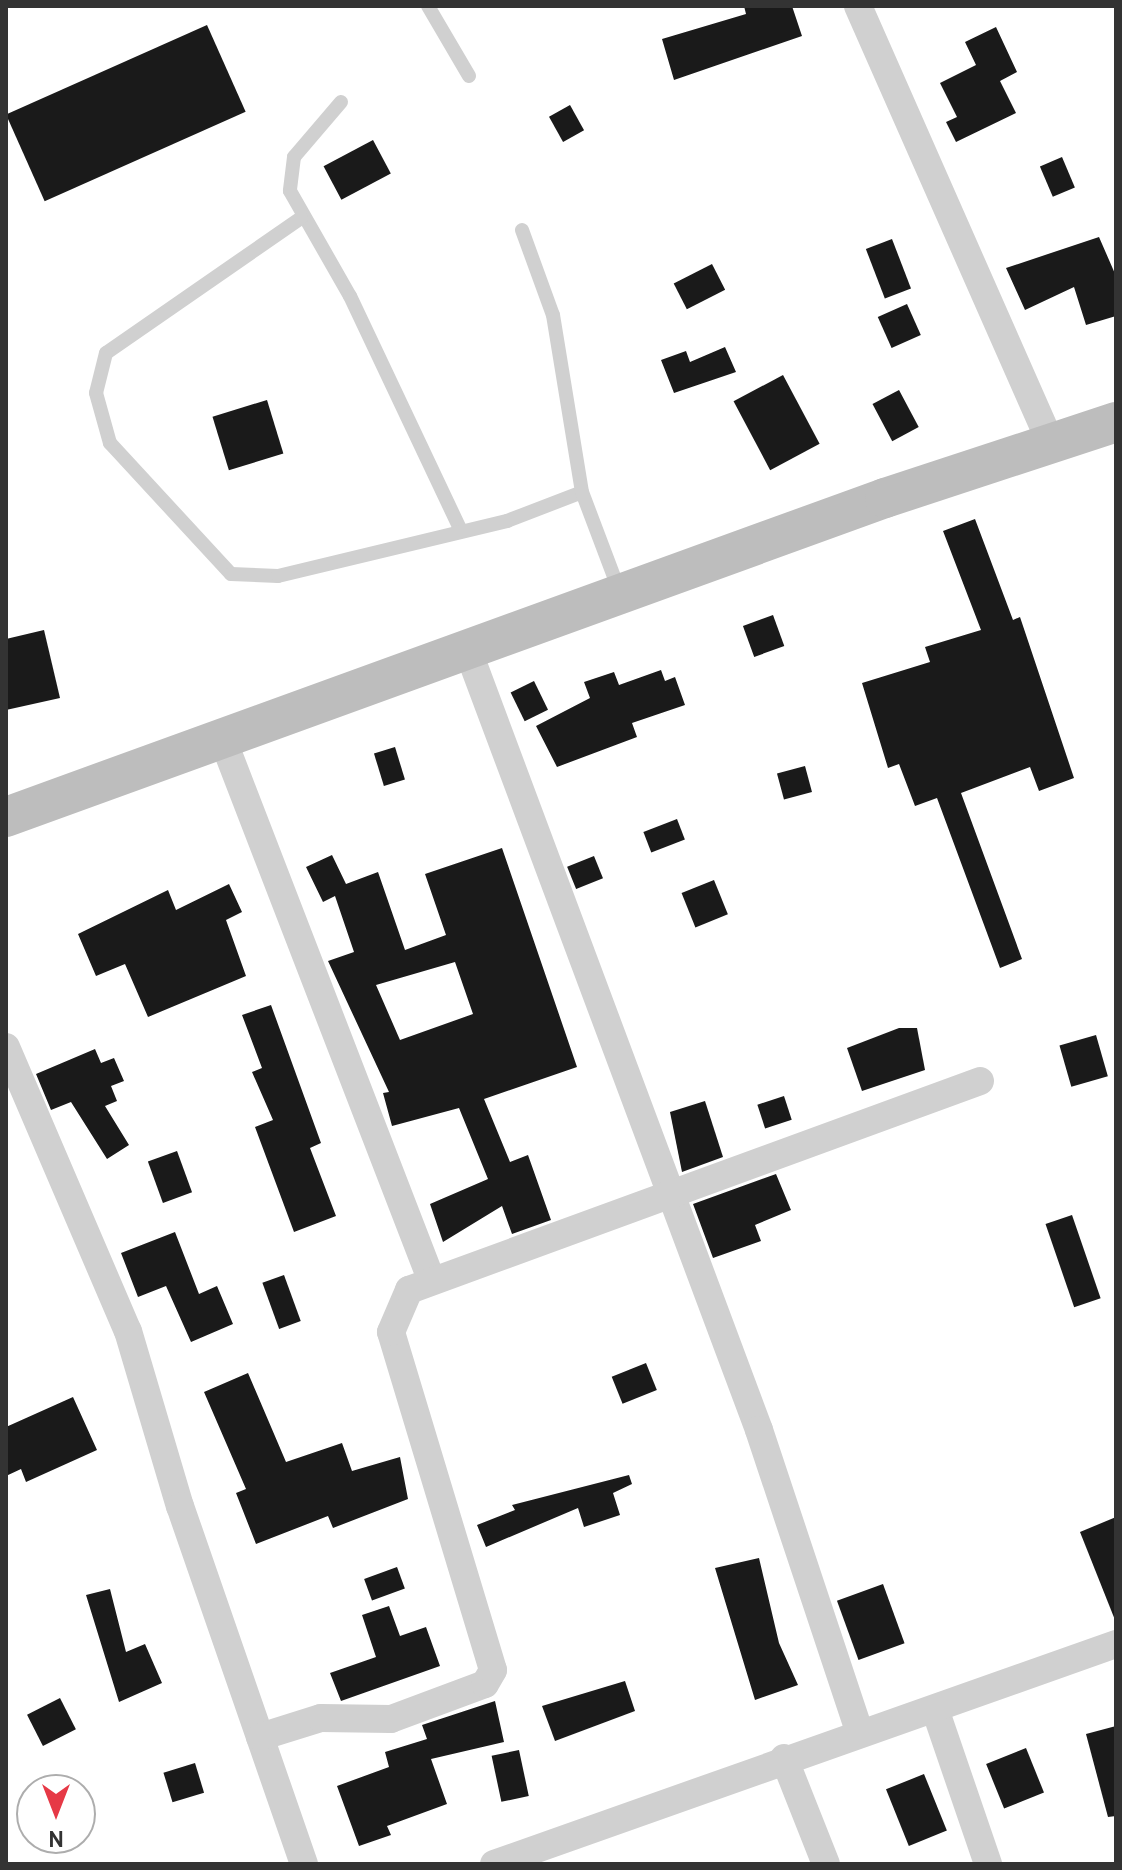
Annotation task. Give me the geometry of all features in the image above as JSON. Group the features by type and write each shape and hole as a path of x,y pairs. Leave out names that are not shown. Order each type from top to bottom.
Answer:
{"street":[{"path":"858,6 1052,445"},
{"path":"6,817 622,598 885,498 1116,422"},
{"path":"469,653 672,1197 859,1731"},
{"path":"223,740 431,1279"},
{"path":"6,1047 128,1331 304,1864"},
{"path":"260,1737 321,1718 391,1719 485,1684 493,1670 391,1332 396,1306 431,1279 480,1269 980,1081"},
{"path":"494,1864 859,1731 936,1712 1116,1644"},
{"path":"936,1712 988,1864"},
{"path":"784,1758 826,1864"}],"lane":[{"path":"428,6 469,76"},
{"path":"341,102 294,157 290,191 301,218 350,296 460,529"},
{"path":"301,218 106,353 96,393 110,443 231,574 250,578 507,521 582,492"},
{"path":"522,230 553,315 582,492 622,598"}],"building":[{"path":"744,6 792,6 802,36 674,80 662,39 746,14"},
{"path":"207,25 246,112 45,201 6,114"},
{"path":"996,27 1017,72 1000,81 1016,113 956,142 946,122 957,117 940,83 976,65 965,42"},
{"path":"570,105 584,130 563,142 549,117"},
{"path":"373,140 391,174 341,200 324,166"},
{"path":"1062,157 1075,187 1053,197 1040,166"},
{"path":"1099,237 1116,276 1116,316 1086,325 1074,287 1025,310 1006,268"},
{"path":"892,239 911,288 885,299 866,249"},
{"path":"712,264 725,290 687,309 674,284"},
{"path":"907,304 921,335 892,348 878,317"},
{"path":"725,347 736,372 674,393 661,360 686,351 690,362"},
{"path":"783,375 820,444 770,470 734,401"},
{"path":"899,390 919,427 892,441 873,404"},
{"path":"267,400 283,454 229,470 212,417"},
{"path":"975,519 1013,620 1020,617 1074,778 1039,791 1030,767 961,793 1022,959 1000,968 937,798 915,806 899,764 888,768 862,683 930,662 925,647 981,630 943,531"},
{"path":"773,615 784,646 754,657 743,626"},
{"path":"44,630 60,698 6,710 6,639"},
{"path":"661,670 665,681 675,677 685,705 632,723 637,737 557,767 536,726 590,698 584,682 614,672 619,685"},
{"path":"534,681 548,710 525,721 511,692"},
{"path":"395,747 405,780 384,786 374,753"},
{"path":"805,766 812,792 784,800 777,774"},
{"path":"677,819 685,840 651,852 643,832"},
{"path":"502,848 577,1067 484,1099 510,1162 528,1155 551,1220 512,1234 502,1206 443,1242 430,1204 488,1179 459,1108 392,1126 383,1093 389,1092 328,961 354,952 335,896 323,902 306,867 332,855 346,884 378,872 405,950 446,935 425,874","holes":["455,962 473,1014 400,1040 376,985"]},
{"path":"594,856 603,878 576,889 567,867"},
{"path":"714,880 728,914 695,927 682,893"},
{"path":"229,884 242,912 226,920 246,976 148,1017 125,964 96,976 78,934 168,890 176,910"},
{"path":"271,1005 321,1143 310,1148 336,1216 294,1232 255,1127 273,1120 252,1072 262,1068 242,1015"},
{"path":"899,1028 917,1028 925,1070 862,1091 847,1048"},
{"path":"1096,1035 1108,1076 1071,1087 1059,1045"},
{"path":"95,1049 101,1063 114,1058 124,1081 111,1086 117,1101 105,1106 129,1145 107,1159 71,1102 51,1110 36,1074"},
{"path":"784,1096 792,1120 765,1128 757,1105"},
{"path":"705,1101 723,1157 682,1172 670,1112"},
{"path":"177,1151 192,1192 163,1203 148,1162"},
{"path":"776,1174 791,1210 755,1225 761,1241 713,1258 693,1204"},
{"path":"1072,1215 1101,1298 1074,1307 1046,1224"},
{"path":"175,1232 199,1294 217,1286 233,1324 191,1342 166,1286 138,1297 121,1253"},
{"path":"284,1275 301,1321 279,1329 262,1283"},
{"path":"646,1363 657,1390 623,1404 612,1377"},
{"path":"248,1373 286,1462 342,1443 352,1471 400,1457 408,1499 333,1528 328,1516 256,1544 236,1493 246,1489 204,1392"},
{"path":"73,1397 97,1450 26,1482 21,1469 6,1476 6,1427"},
{"path":"629,1475 632,1484 613,1493 620,1515 584,1527 578,1508 486,1547 477,1525 515,1510 512,1505"},
{"path":"1116,1517 1116,1620 1115,1620 1080,1532"},
{"path":"759,1558 779,1643 798,1685 755,1700 715,1568"},
{"path":"397,1567 405,1589 372,1601 364,1579"},
{"path":"883,1584 905,1643 859,1660 837,1601"},
{"path":"110,1589 126,1652 145,1644 162,1683 119,1702 86,1595"},
{"path":"389,1606 400,1636 426,1627 440,1666 341,1701 330,1673 376,1657 362,1615"},
{"path":"625,1681 635,1711 555,1741 542,1706"},
{"path":"60,1698 76,1729 43,1746 27,1715"},
{"path":"495,1701 504,1742 431,1759 447,1804 387,1826 391,1835 359,1846 337,1786 389,1767 385,1752 427,1739 422,1725"},
{"path":"1116,1726 1116,1816 1108,1817 1086,1734"},
{"path":"1026,1748 1044,1793 1004,1809 986,1764"},
{"path":"519,1750 529,1796 501,1802 492,1756"},
{"path":"195,1763 204,1793 173,1802 163,1773"},
{"path":"924,1774 947,1831 909,1846 886,1789"}]}
